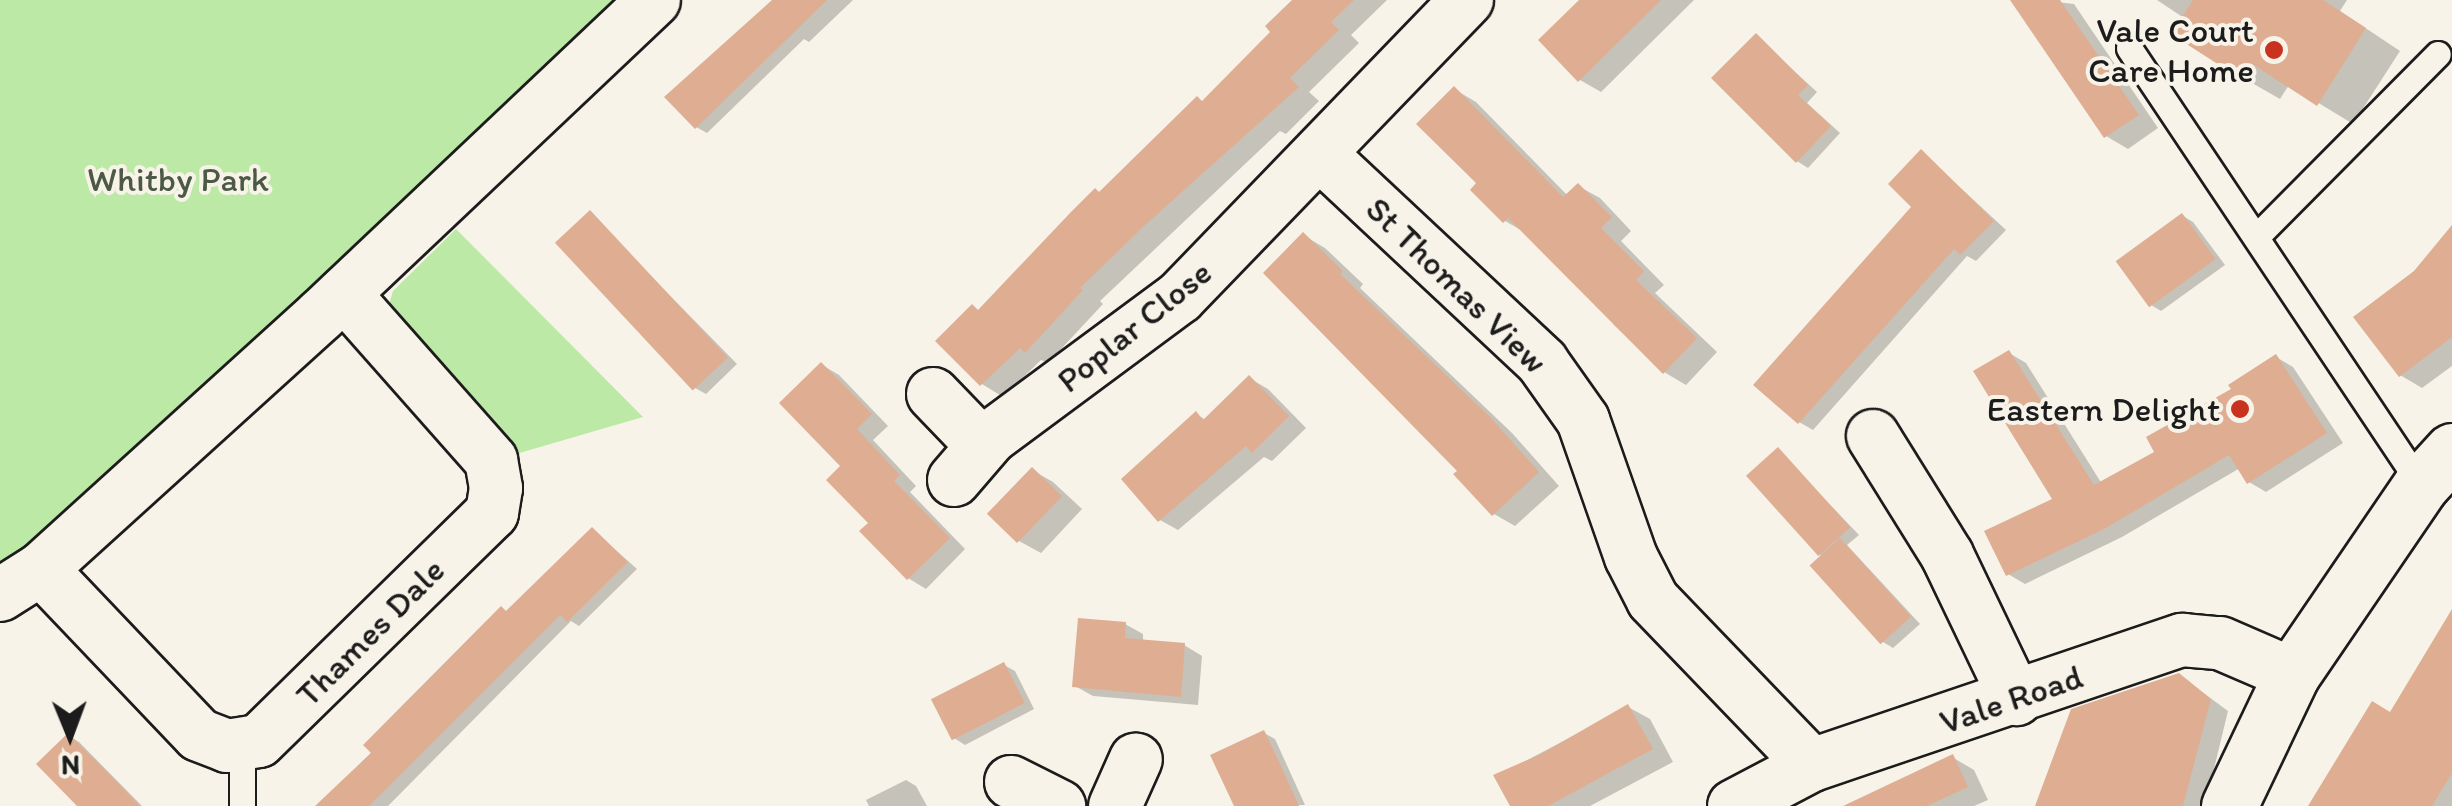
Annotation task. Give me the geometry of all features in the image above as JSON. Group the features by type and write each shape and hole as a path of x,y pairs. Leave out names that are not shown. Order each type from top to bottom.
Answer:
{"main road":[{"path":"2229,806 2292,674 2437,468"}],"street":[{"path":"242,743 227,746 199,735 20,582 344,294 654,0"},
{"name":"Poplar Close","path":"933,394 969,463 1180,296 1321,155 1467,0"},
{"name":"St Thomas View","path":"1321,155 1542,362 1583,420 1631,557 1653,600 1812,766"},
{"name":"Thames Dale","path":"242,743 259,741 492,512 496,488 491,460 344,294"},
{"path":"1873,436 1947,555 2016,700"},
{"name":"Vale Road","path":"1734,806 1812,766 2016,700 2182,640 2220,643 2292,674"},
{"path":"1116,806 1136,759"},
{"path":"1011,782 1059,806"}],"lane":[{"path":"2129,48 2258,235 2437,468"},
{"path":"2258,235 2438,54"},
{"path":"242,743 242,806"}],"green space":[{"name":"Whitby Park","path":"0,0 612,0 314,296 0,570"},
{"path":"456,229 643,417 509,456 385,318 393,291"}],"building":[{"path":"772,0 827,0 695,129 664,97"},
{"path":"1292,0 1354,0 1331,22 1339,30 1290,78 1299,87 1080,288 1083,290 1025,353 1020,348 980,386 935,341 972,304 978,310 1095,188 1099,192 1197,96 1202,101 1270,32 1265,26"},
{"path":"1579,0 1661,0 1578,82 1538,40"},
{"path":"2010,0 2060,0 2139,115 2104,138"},
{"name":"Vale Court Care Home","path":"2193,0 2323,0 2366,28 2317,106 2254,65 2244,81 2171,34"},
{"path":"1756,33 1808,85 1798,95 1831,126 1796,163 1711,78"},
{"path":"1454,86 1563,197 1578,183 1612,217 1601,228 1644,271 1636,280 1697,338 1663,374 1508,218 1503,223 1470,190 1476,183 1416,124"},
{"path":"1921,149 1994,221 1960,255 1954,249 1798,424 1753,385 1911,207 1888,184"},
{"path":"590,210 728,358 693,390 555,243"},
{"path":"2182,213 2216,259 2149,307 2116,261"},
{"path":"2452,225 2452,337 2399,377 2353,317 2414,271"},
{"path":"1303,232 1343,271 1340,274 1491,418 1539,472 1492,516 1453,474 1457,471 1263,273"},
{"path":"2009,350 2094,485 2154,452 2146,437 2231,389 2228,385 2276,354 2327,433 2247,484 2229,455 2104,529 2006,576 1984,531 2052,499 1973,371"},
{"path":"821,362 872,414 857,429 900,475 894,481 950,538 907,580 859,531 868,523 826,480 840,466 779,403"},
{"path":"1249,375 1289,416 1252,453 1246,446 1158,522 1121,479 1196,411 1203,420"},
{"path":"1778,447 1850,527 1818,556 1746,476"},
{"path":"1032,467 1062,496 1017,543 987,514"},
{"path":"592,527 628,562 567,622 560,615 369,806 315,806 371,753 363,745 501,606 506,611"},
{"path":"1840,538 1911,617 1880,644 1810,565"},
{"path":"2452,609 2452,773 2432,806 2308,806 2372,701 2390,712"},
{"path":"1078,618 1126,622 1125,638 1185,643 1181,697 1072,687"},
{"path":"1004,662 1025,703 952,740 931,699"},
{"path":"2179,673 2211,699 2183,806 2035,806 2071,709"},
{"path":"1628,704 1653,749 1548,806 1510,806 1493,775 1541,754"},
{"path":"1264,730 1299,806 1234,806 1210,755"},
{"path":"68,733 140,806 77,806 36,764"},
{"path":"1953,754 1968,787 1927,806 1843,806"}],"place":[{"name":"Vale Court Care Home","path":"2274,50"},
{"name":"Eastern Delight","path":"2240,409"}]}
